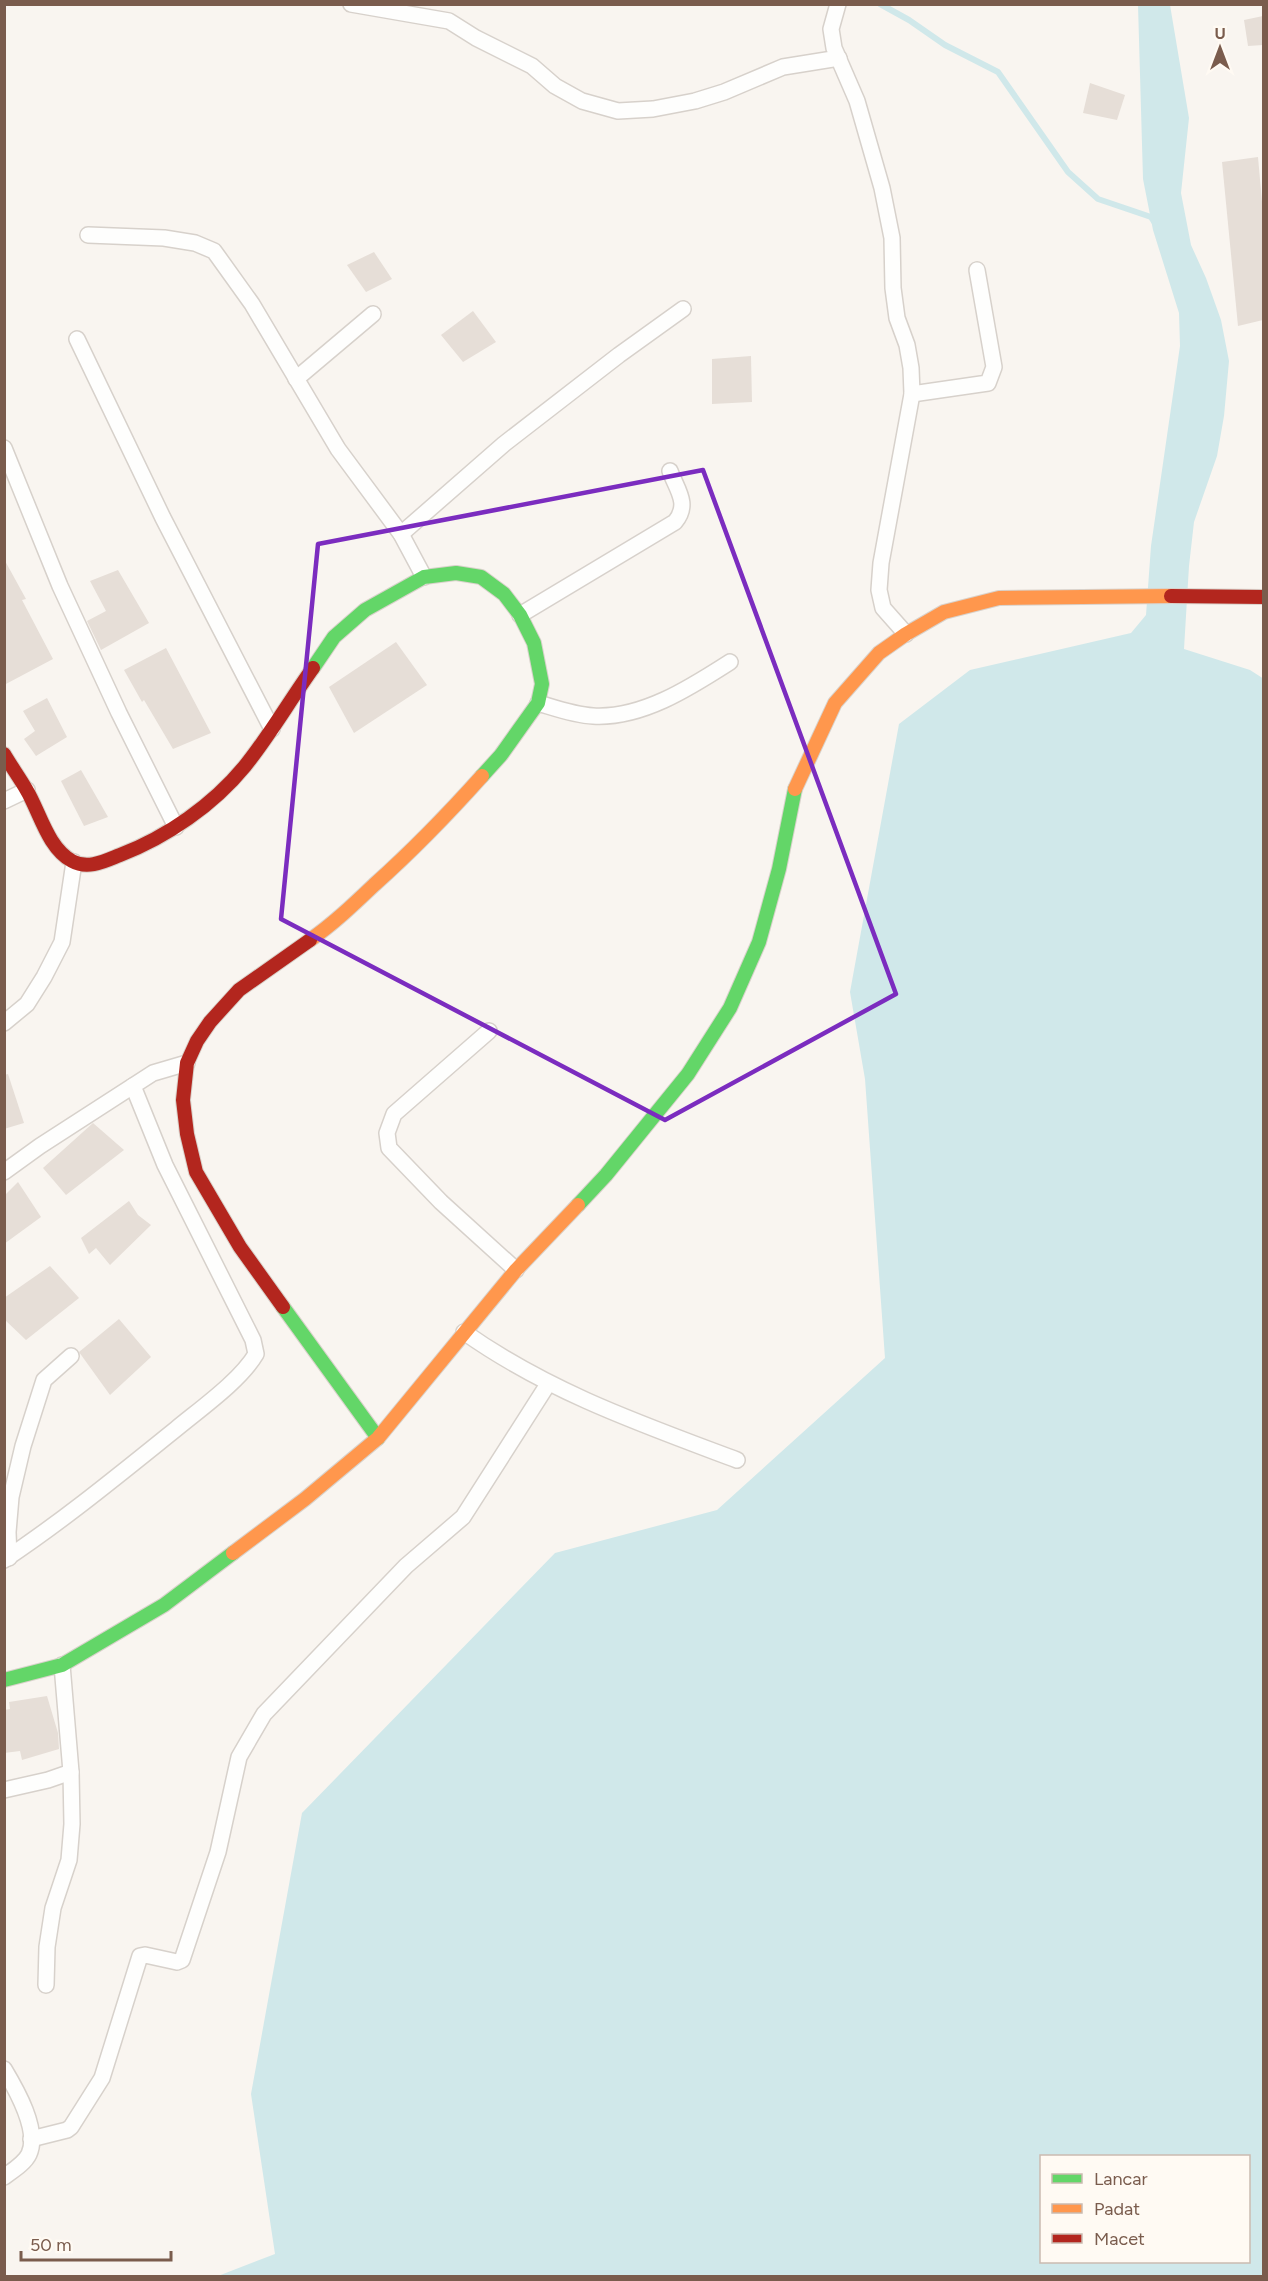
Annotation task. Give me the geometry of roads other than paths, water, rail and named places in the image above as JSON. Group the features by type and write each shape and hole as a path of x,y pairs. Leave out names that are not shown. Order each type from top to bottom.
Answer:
{"street":[{"path":"351,4 448,21 532,66 555,86 582,101 618,111 653,109 695,101 724,92 783,67 839,58"},
{"path":"838,4 831,29 834,48 857,101 882,188 892,238 893,288 897,318 908,345 912,368 912,394 880,563 879,590 883,608 906,634"},
{"path":"88,235 164,238 195,243 214,251 252,304 338,449 401,534 424,578"},
{"path":"912,394 988,383 992,378 994,367 977,270"},
{"path":"401,534 504,444 619,355 683,309"},
{"path":"296,379 373,314"},
{"path":"77,339 163,518 272,729"},
{"path":"4,448 60,586 119,713 176,827"},
{"path":"520,615 675,522 681,514 683,504 670,471"},
{"path":"4,754 27,790 41,821 60,852 74,862 93,865 130,851 176,827 219,793 246,766 334,637 365,610 424,578 456,573 482,578 504,594 520,615 534,643 542,684 538,703 501,755 454,808 403,859 330,926 239,990 210,1022 197,1041 187,1063 183,1100 187,1134 196,1172 240,1247 378,1438"},
{"path":"4,1680 62,1665 164,1605 305,1499 378,1438 516,1270 606,1174 688,1074 730,1008 759,942 778,869 796,783 835,703 879,653 944,612 999,598 1263,597"},
{"path":"538,703 594,716 624,713 681,694 730,662"},
{"path":"4,801 27,790"},
{"path":"4,1023 27,1004 62,942 74,862"},
{"path":"489,1032 394,1114 387,1133 389,1148 516,1270"},
{"path":"4,1172 153,1073 187,1063"},
{"path":"7,1559 97,1493 197,1412 249,1366 256,1354 253,1340 165,1165 132,1086"},
{"path":"464,1332 497,1355 548,1384 593,1405 737,1460"},
{"path":"7,1559 11,1497 23,1446 44,1380 71,1356"},
{"path":"31,2139 71,2127 99,2084 141,1956 146,1955 177,1962 182,1960 218,1852 239,1757 264,1714 406,1566 462,1517 548,1384"},
{"path":"46,1985 47,1947 53,1908 69,1860 72,1824 71,1772 62,1665"},
{"path":"4,1790 71,1772"},
{"path":"4,2069 26,2106 31,2139 28,2156 4,2177"}],"water":[{"path":"1138,5 1170,5 1189,118 1181,193 1191,245 1221,320 1229,361 1224,416 1217,456 1194,522 1184,649 1250,670 1264,679 1263,2276 218,2276 275,2254 251,2094 302,1813 555,1553 717,1510 885,1358 865,1079 850,992 899,724 970,670 1131,633 1146,615 1151,546 1180,346 1179,313 1153,230 1143,179"}],"waterway":[{"path":"880,4 909,20 945,45 998,72 1068,172 1098,199 1151,217 1155,223"}]}
